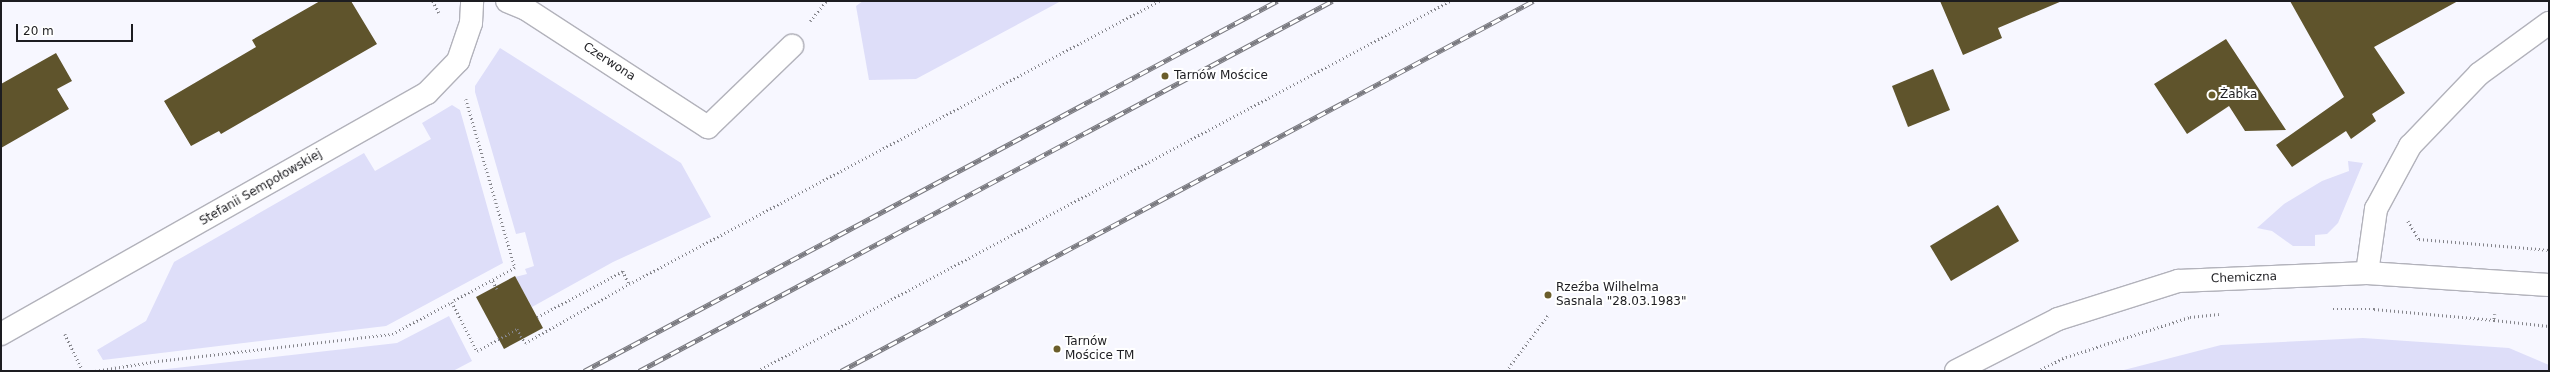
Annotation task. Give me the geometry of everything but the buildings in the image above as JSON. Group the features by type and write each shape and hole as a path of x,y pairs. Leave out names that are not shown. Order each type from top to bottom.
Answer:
{"street":[{"name":"Stefanii Sempołowskiej","path":"1,334 51,308 427,93 458,61 471,23 472,1"},
{"name":"Czerwona","path":"507,1 526,9 708,127 792,46"},
{"path":"2367,273 2376,209 2410,146 2479,74 2549,23"},
{"name":"Chemiczna","path":"1956,371 2058,319 2178,281 2367,273 2549,285"}],"path":[{"path":"452,302 477,351 517,329 525,343 629,284 1160,1"},
{"path":"757,371 1450,1"},
{"path":"95,371 158,361 392,334 515,268 465,96"},
{"path":"2453,242 2549,250"},
{"path":"537,317 623,271 629,284"},
{"path":"492,281 497,289"},
{"path":"51,308 83,371"},
{"path":"2328,308 2374,310 2494,320"},
{"path":"2037,371 2066,357 2190,317 2220,313"},
{"path":"1506,371 1548,315"}],"shaded area":[{"path":"863,1 1061,1 916,79 869,80 856,6"},
{"path":"500,48 681,163 711,217 613,262 532,307 515,277 527,274 525,269 534,266 525,232 516,234 475,92 475,86"},
{"path":"452,105 460,110 503,263 386,326 103,360 97,350 146,321 174,262 364,153 375,171 431,139 422,123"},
{"path":"2348,161 2363,163 2338,223 2327,234 2315,235 2315,246 2293,246 2272,231 2257,228 2284,204 2322,181 2349,171"},
{"path":"449,316 472,361 453,371 149,371 397,343"},
{"path":"2363,338 2509,348 2549,365 2549,371 2120,371 2221,345"}],"railway":[{"path":"584,371 1277,1"},
{"path":"639,371 1332,1"},
{"path":"841,371 1533,1"}],"place":[{"name":"Tarnów Mościce","path":"1165,76"},
{"name":"Żabka","path":"2212,95"},
{"name":"Rzeźba Wilhelma Sasnala \"28.03.1983\"","path":"1548,295"},
{"name":"Tarnów Mościce TM","path":"1057,349"}]}
